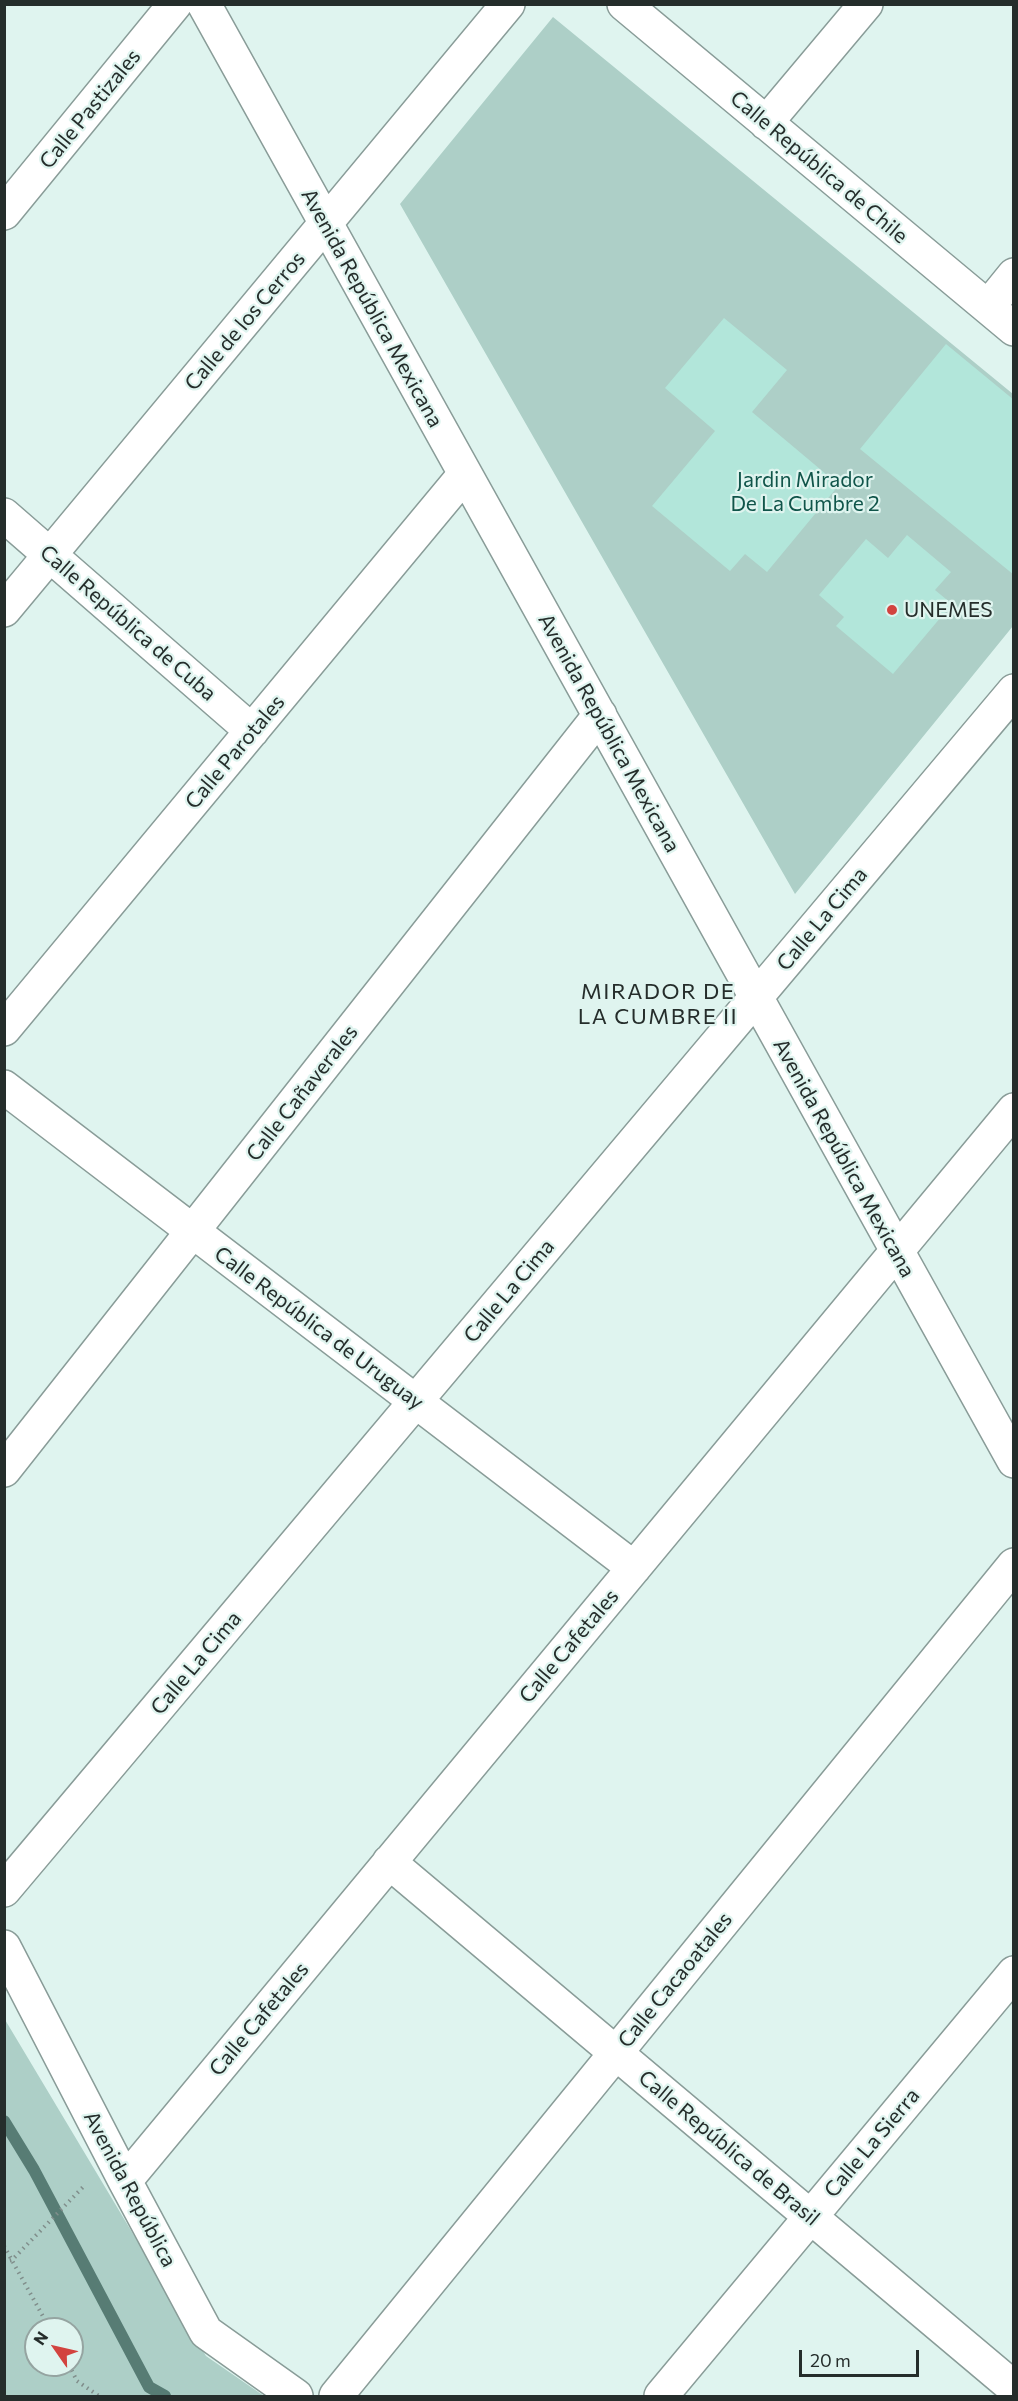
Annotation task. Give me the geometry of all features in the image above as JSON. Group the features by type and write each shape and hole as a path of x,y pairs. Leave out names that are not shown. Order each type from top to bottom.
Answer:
{"street":[{"name":"Calle Pastizales","path":"4,213 174,4"},
{"name":"Avenida República Mexicana","path":"204,4 1014,1461"},
{"name":"Calle de los Cerros","path":"4,610 508,4"},
{"name":"Calle República de Chile","path":"624,4 1014,329"},
{"path":"766,123 866,4"},
{"path":"988,307 1014,275"},
{"name":"Calle Parotales","path":"4,1029 465,474"},
{"name":"Calle República de Cuba","path":"4,515 252,731"},
{"name":"Calle La Cima","path":"4,1890 1014,691"},
{"name":"Calle Cañaverales","path":"4,1470 600,715"},
{"name":"Calle República de Uruguay","path":"4,1087 634,1568"},
{"name":"Calle Cafetales","path":"119,2169 389,1863 896,1251 1011,1119"},
{"name":"Calle Cacaoatales","path":"336,2397 1014,1565"},
{"name":"Calle República de Brasil","path":"389,1863 1014,2388"},
{"name":"Avenida República","path":"4,1947 206,2332 296,2397"},
{"name":"Calle La Sierra","path":"661,2397 1014,1973"}],"path":[{"path":"4,2262 12,2260 119,2169"},
{"path":"4,2246 43,2317"},
{"path":"76,2377 99,2397"}],"green space":[{"name":"Jardin Mirador De La Cumbre 2","path":"553,17 1013,394 1013,626 795,894 400,204"},
{"path":"4,2018 206,2356 264,2396 5,2396"}],"building":[{"path":"724,318 787,370 752,412 839,485 767,572 745,554 730,571 652,506 715,431 665,388"},
{"path":"946,344 1014,400 1014,575 860,449"},
{"name":"UNEMES","path":"907,535 951,572 935,590 952,604 893,674 836,626 844,617 819,595 866,539 888,558"}],"waterway":[{"path":"4,2121 34,2170 149,2387 165,2396"}],"place":[{"name":"UNEMES","path":"892,610"}],"district":[{"name":"MIRADOR DE LA CUMBRE II","path":"658,1004"}]}
